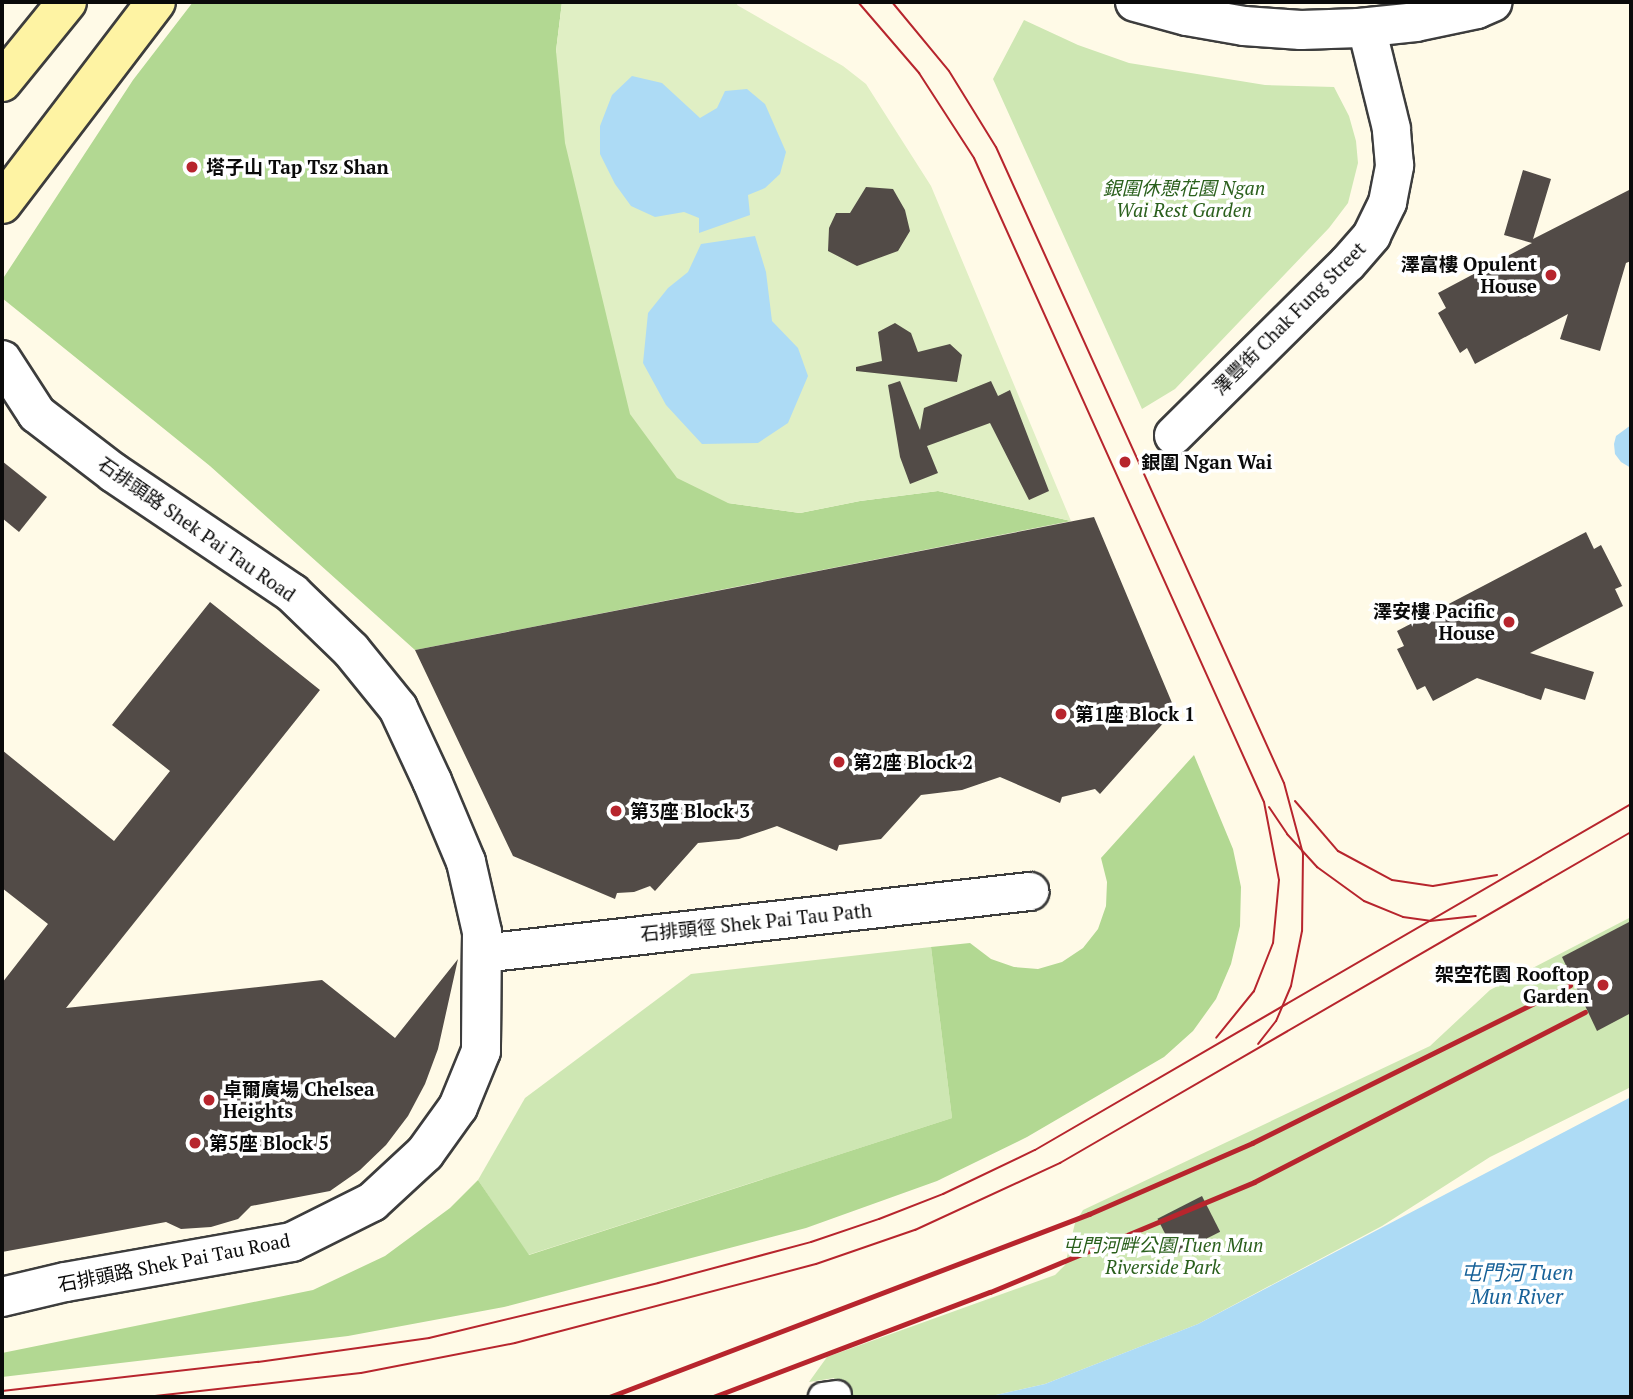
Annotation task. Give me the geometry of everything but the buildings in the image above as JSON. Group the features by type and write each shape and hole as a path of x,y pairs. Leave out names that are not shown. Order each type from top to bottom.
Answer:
{"main road":[{"path":"2,82 67,2"},
{"path":"2,204 156,2"}],"street":[{"path":"1135,2 1187,16 1244,26 1301,30 1416,22 1477,9 1493,2"},
{"name":"澤豐街 Chak Fung Street","path":"1173,435 1347,263 1371,235 1387,202 1394,165 1391,128 1366,27"},
{"name":"石排頭路 Shek Pai Tau Road","path":"2,360 19,412 292,593 351,650 398,708 432,781 466,862 482,932 481,1051 458,1107 425,1153 372,1202 292,1242 65,1282 2,1297"},
{"name":"石排頭徑 Shek Pai Tau Path","path":"482,953 1029,891"}],"green space":[{"path":"193,2 562,2 556,51 728,503 800,513 860,501 938,491 1071,521 415,650 210,466 2,298 2,280 133,80"},
{"path":"562,2 738,2 737,5 843,66 866,84 931,186 1071,521 938,491 860,501 800,513 728,503 677,478 630,414 565,143 556,51"},
{"name":"銀圍休憩花園 Ngan Wai Rest Garden","path":"1024,20 1078,45 1129,63 1265,85 1334,87 1349,116 1356,141 1358,163 1348,203 1329,228 1175,389 1142,409 993,79"},
{"path":"1194,755 1233,849 1241,887 1240,926 1231,964 1216,999 1193,1031 1164,1057 1027,1137 937,1181 806,1228 504,1307 348,1336 2,1377 2,1353 313,1290 385,1256 450,1208 478,1180 529,1255 952,1118 931,947 970,943 991,959 1014,967 1038,969 1062,962 1083,948 1098,929 1106,906 1107,882 1101,858"},
{"name":"屯門河畔公園 Tuen Mun Riverside Park","path":"1631,917 1631,1087 1490,1157 1382,1226 1198,1324 1045,1384 987,1397 838,1397 834,1378 809,1382 827,1357 1055,1275 1065,1265 1075,1223 1083,1210 1430,1046 1490,990"},
{"path":"931,947 952,1118 528,1255 478,1180 525,1098 691,974"}],"water":[{"path":"632,76 662,83 700,118 717,108 725,91 747,89 765,104 786,152 780,174 765,188 748,195 750,215 699,233 699,218 684,212 655,217 631,206 615,184 600,154 600,126 612,95"},
{"path":"755,236 766,272 772,321 798,348 808,376 788,423 758,443 702,444 666,405 643,363 648,313 668,288 688,272 701,244"},
{"path":"1631,425 1631,468 1615,454 1614,444 1616,436"},
{"name":"屯門河 Tuen Mun River","path":"1631,1097 1631,1397 987,1397 1045,1384 1198,1324"}],"tram line":[{"path":"858,2 919,73 974,158 1264,802 1279,880 1273,943 1254,991 1216,1038"},
{"path":"892,2 949,71 996,147 1284,783 1303,854 1302,931 1291,986 1276,1021 1258,1044"},
{"path":"1295,801 1338,851 1392,880 1433,886 1497,875"},
{"path":"2,1391 258,1362 429,1338 658,1283 811,1242 879,1219 943,1194 1035,1150 1631,804"},
{"path":"1269,807 1287,834 1317,867 1364,901 1403,917 1430,921 1476,916"},
{"path":"146,1397 361,1373 515,1343 816,1264 915,1230 1060,1163 1631,832"}],"railway":[{"path":"609,1397 1089,1214 1252,1143 1570,985"},
{"path":"713,1397 990,1292 1254,1182 1585,1012"}],"place":[{"name":"塔子山 Tap Tsz Shan","path":"192,167"},
{"name":"澤富樓 Opulent House","path":"1551,275"},
{"name":"銀圍 Ngan Wai","path":"1125,462"},
{"name":"澤安樓 Pacific House","path":"1509,622"},
{"name":"第1座 Block 1","path":"1061,714"},
{"name":"第2座 Block 2","path":"839,762"},
{"name":"第3座 Block 3","path":"616,811"},
{"name":"架空花園 Rooftop Garden","path":"1603,985"},
{"name":"卓爾廣場 Chelsea Heights","path":"209,1100"},
{"name":"第5座 Block 5","path":"195,1143"}]}
